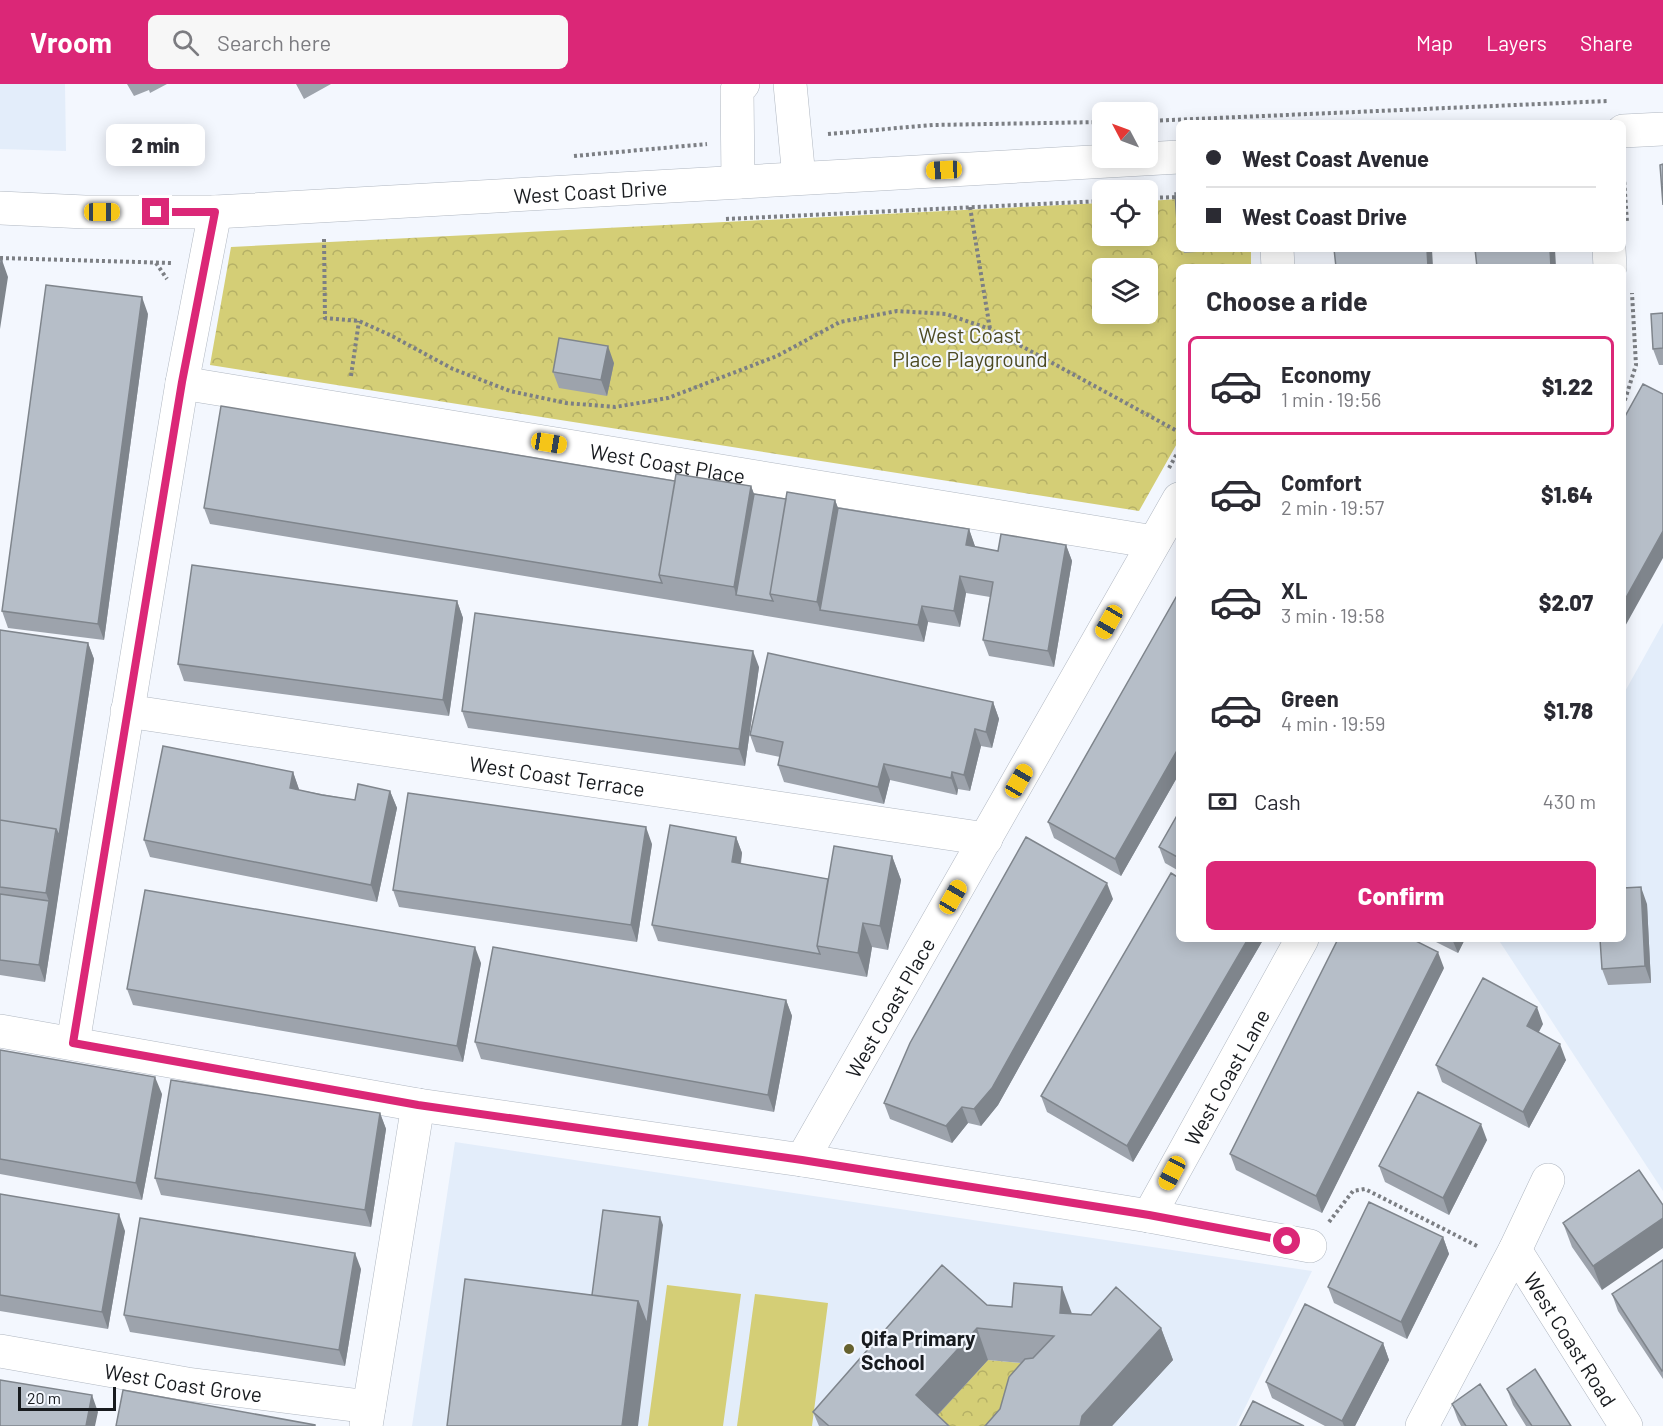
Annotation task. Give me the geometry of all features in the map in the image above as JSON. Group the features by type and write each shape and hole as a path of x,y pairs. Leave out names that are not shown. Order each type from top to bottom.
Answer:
{"street":[{"path":"738,182 736,90 743,84"},
{"path":"790,84 799,178"},
{"path":"1620,116 1663,129"},
{"name":"West Coast Drive","path":"0,208 54,212 215,212 1176,157"},
{"path":"73,1043 182,382 215,212"},
{"name":"West Coast Place","path":"182,382 1154,542"},
{"name":"West Coast Place","path":"802,1160 1176,504"},
{"name":"West Coast Terrace","path":"127,711 986,839"},
{"name":"West Coast Lane","path":"1149,1215 1300,942"},
{"path":"0,1031 418,1105 802,1160 1149,1215 1310,1246"},
{"name":"West Coast Grove","path":"0,1351 367,1416 418,1105"},
{"name":"West Coast Road","path":"1422,1426 1512,1256 1548,1180"},
{"name":"West Coast Road","path":"1512,1256 1626,1426"}],"path":[{"path":"1242,120 1620,116"},
{"path":"1158,121 1176,121"},
{"path":"796,137 933,125 1092,122"},
{"path":"573,156 737,142"},
{"path":"1158,198 1176,197"},
{"path":"719,219 1092,201"},
{"path":"970,207 990,329"},
{"path":"324,238 325,318 359,321 453,369 510,391 566,403 615,407 668,398 777,356 840,322 907,312 946,314 990,329 1176,430"},
{"path":"314,239 336,238"},
{"path":"0,258 205,264"},
{"path":"350,382 359,321"},
{"path":"1310,1246 1353,1191 1365,1189 1512,1256"}],"shaded area":[{"path":"0,84 65,84 66,151 0,149"},
{"path":"1663,623 1663,1191 1500,942 1626,942 1626,690"},
{"name":"Qifa Primary School","path":"455,1142 1312,1271 1236,1426 412,1426"}],"green space":[{"name":"West Coast Place Playground","path":"1176,199 1176,252 1251,252 1251,264 1176,264 1176,445 1139,511 210,365 231,247 1092,204 1092,246 1158,246 1158,200"},
{"path":"667,1285 741,1294 723,1426 648,1426"},
{"path":"755,1294 828,1303 812,1426 737,1426"},
{"path":"988,1360 1065,1367 1016,1426 927,1426"}],"building":[{"path":"1663,164 1663,205 1660,165"},
{"path":"1334,252 1427,252 1428,264 1336,264"},
{"path":"1475,252 1550,252 1551,264 1477,264"},
{"path":"46,285 142,297 98,624 2,611"},
{"path":"1663,313 1663,348 1653,349 1651,314"},
{"path":"559,338 608,346 601,380 553,372"},
{"path":"1643,384 1663,394 1663,531 1626,598 1626,415"},
{"path":"221,406 675,481 659,575 662,583 204,508"},
{"path":"676,474 751,486 734,587 659,575"},
{"path":"787,492 835,500 817,602 770,594"},
{"path":"754,494 786,499 770,594 773,601 736,595"},
{"path":"838,508 969,529 966,545 998,551 1001,534 1066,545 1048,651 983,640 993,582 960,576 954,611 922,606 918,625 820,610"},
{"path":"192,565 457,601 443,700 178,664"},
{"path":"1176,597 1176,752 1115,859 1048,822"},
{"path":"475,613 753,651 739,749 462,711"},
{"path":"0,630 88,643 59,836 56,829 0,820"},
{"path":"768,653 993,702 986,732 975,729 964,775 952,772 951,778 884,764 878,787 778,765 783,742 750,735"},
{"path":"163,746 293,772 290,788 322,795 355,800 358,784 390,791 371,885 144,840"},
{"path":"408,793 646,827 631,925 393,890"},
{"path":"1176,817 1176,856 1159,847"},
{"path":"0,820 56,829 46,893 0,887"},
{"path":"670,825 736,837 732,862 828,879 817,946 820,954 652,925"},
{"path":"1026,837 1107,883 992,1088 974,1109 962,1107 946,1126 884,1103 910,1043"},
{"path":"834,846 892,856 880,926 863,923 858,953 817,946"},
{"path":"1171,873 1176,876 1176,942 1246,942 1127,1146 1041,1096"},
{"path":"1641,887 1645,966 1602,969 1600,942 1626,942 1626,888"},
{"path":"145,890 475,947 457,1046 127,989"},
{"path":"0,894 49,901 39,965 0,960"},
{"path":"1336,942 1418,942 1438,952 1316,1196 1230,1154"},
{"path":"493,947 786,1000 768,1095 475,1042"},
{"path":"1483,978 1537,1007 1527,1026 1560,1044 1523,1112 1436,1065"},
{"path":"0,1050 155,1077 136,1183 0,1159"},
{"path":"171,1080 380,1113 365,1210 155,1178"},
{"path":"1418,1092 1481,1124 1443,1198 1379,1166"},
{"path":"1639,1170 1663,1205 1663,1218 1593,1266 1563,1223"},
{"path":"0,1194 119,1214 102,1312 0,1295"},
{"path":"1369,1202 1443,1237 1401,1322 1328,1287"},
{"path":"603,1210 660,1217 647,1324 638,1301 592,1295"},
{"path":"140,1218 355,1253 339,1350 124,1315"},
{"path":"1663,1260 1663,1370 1662,1371 1612,1294"},
{"path":"942,1265 987,1305 1012,1307 1014,1283 1062,1287 1060,1313 1091,1315 1116,1287 1161,1328 1082,1416 1080,1426 985,1426 1000,1409 1009,1377 1025,1359 1033,1358 1054,1336 977,1328 916,1395 949,1426 829,1426 813,1412"},
{"path":"465,1279 638,1301 622,1426 447,1426"},
{"path":"1305,1304 1383,1343 1342,1421 1266,1382"},
{"path":"1535,1369 1571,1426 1532,1426 1507,1389"},
{"path":"0,1380 92,1395 86,1426 0,1426"},
{"path":"1480,1384 1507,1426 1466,1426 1452,1404"},
{"path":"123,1390 315,1425 315,1426 116,1426"},
{"path":"1253,1401 1304,1426 1240,1426"}],"place":[{"name":"Qifa Primary School","path":"849,1349"}],"route":[{"path":"156,212 215,212 182,382 87,944 73,1043 418,1105 802,1160 1149,1215 1287,1241"}]}
